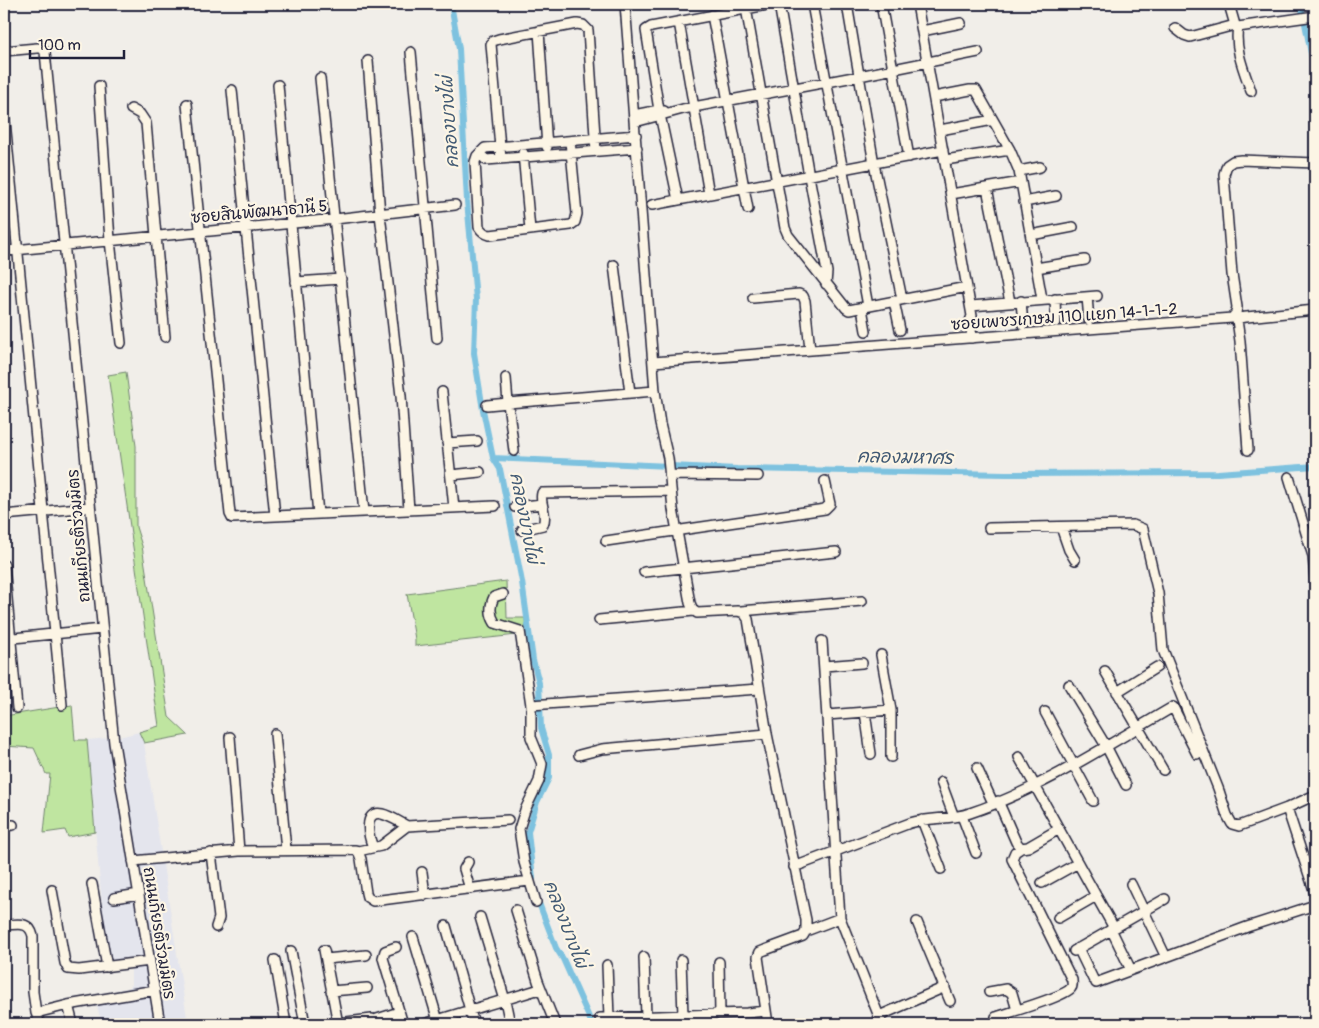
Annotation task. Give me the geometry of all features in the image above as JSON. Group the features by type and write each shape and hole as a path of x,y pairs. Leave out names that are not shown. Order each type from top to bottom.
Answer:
{"street":[{"path":"625,4 655,391 668,458 671,491 683,567 690,603 694,611"},
{"path":"678,200 659,113 646,30 772,4"},
{"path":"779,4 808,176 827,272 826,284"},
{"path":"812,4 865,307 866,330"},
{"path":"847,4 898,300 900,330"},
{"path":"881,4 909,157"},
{"path":"917,4 968,287 971,311 970,320 975,338"},
{"path":"1229,4 1237,26 1238,45 1251,91"},
{"path":"746,8 760,95 786,232 826,284 849,310 968,287"},
{"path":"712,15 748,209"},
{"path":"1175,28 1190,37 1237,26 1315,16"},
{"path":"679,22 710,194"},
{"path":"922,31 961,23"},
{"path":"501,159 491,44 499,39 578,24 586,26 588,30 596,151"},
{"path":"539,31 548,155"},
{"name":"ถนนเกียรติร่วมมิตร","path":"4,51 42,48 45,52 114,743 160,1024"},
{"path":"411,52 437,338"},
{"path":"634,118 978,52"},
{"path":"368,61 380,214 401,396 409,510"},
{"path":"320,78 364,512"},
{"path":"278,85 318,514"},
{"path":"99,86 110,240 121,343"},
{"path":"232,90 275,516"},
{"path":"934,97 976,90 1010,150 1019,171 1042,300"},
{"path":"187,104 230,514 232,518 495,506"},
{"path":"4,110 62,705"},
{"path":"131,110 140,114 146,123 165,337"},
{"path":"940,130 993,120"},
{"path":"570,141 577,214 575,222 571,225 490,235 485,234 479,227 475,162 477,156 485,148 636,135"},
{"path":"522,145 530,230"},
{"path":"480,154 486,160 637,148"},
{"path":"652,205 943,150"},
{"path":"945,160 1010,150"},
{"path":"1248,450 1224,174 1226,165 1232,161 1241,160 1315,163"},
{"path":"1019,171 1040,167"},
{"path":"951,194 1021,182"},
{"path":"987,188 1010,302"},
{"path":"1024,202 1056,196"},
{"name":"ซอยสินพัฒนาธานี 5","path":"4,251 335,219 455,205"},
{"path":"1031,235 1073,227"},
{"path":"1036,268 1085,260"},
{"path":"614,265 630,393"},
{"path":"296,282 341,279"},
{"path":"753,298 799,294 803,296 810,350"},
{"path":"971,311 1010,302 1092,296 1089,320"},
{"path":"1054,299 1056,322"},
{"path":"1021,301 1023,325"},
{"name":"ซอยเพชรเกษม 110 แยก 14-1-1-2","path":"653,362 1229,319 1237,315 1315,310"},
{"path":"506,378 514,451"},
{"path":"487,405 655,391"},
{"path":"442,392 454,508"},
{"path":"447,443 477,440"},
{"path":"450,475 480,472"},
{"path":"669,472 758,476"},
{"path":"1289,478 1314,561 1315,578"},
{"path":"606,541 825,509 830,504 826,481"},
{"path":"522,530 543,525 545,520 542,493 671,491"},
{"path":"515,507 542,504"},
{"path":"4,515 90,507"},
{"path":"989,528 1133,525 1143,529 1158,593 1163,650 1230,822 1238,826 1288,808 1315,795"},
{"path":"1061,527 1068,550 1076,560"},
{"path":"644,572 836,552"},
{"path":"4,565 7,638 17,708"},
{"path":"503,594 494,598 490,607 491,614 495,623 520,631 536,704 531,737 539,755 542,769 519,829 529,881 536,902"},
{"path":"599,620 694,611 701,614 862,601"},
{"path":"741,611 746,615 749,623 767,734 806,920 806,931"},
{"path":"7,638 102,629"},
{"path":"822,641 840,918 880,1020 945,987"},
{"path":"881,655 890,710 891,757"},
{"path":"824,666 862,663"},
{"path":"1117,692 1156,667"},
{"path":"1105,672 1162,770"},
{"path":"1069,685 1106,746 1126,785"},
{"path":"536,704 759,689"},
{"path":"794,867 922,820 958,816 996,802 1074,765 1173,707 1197,754"},
{"path":"827,714 890,710"},
{"path":"866,712 871,754"},
{"path":"1045,712 1093,801"},
{"path":"275,734 286,850"},
{"path":"579,755 614,748 767,734"},
{"path":"230,737 239,851"},
{"path":"1019,757 1096,896 1129,966"},
{"path":"977,768 1021,848"},
{"path":"942,782 976,853"},
{"path":"1288,808 1315,893"},
{"path":"373,847 368,832 370,819 378,813 384,814 407,826 508,820"},
{"path":"922,820 940,870"},
{"path":"133,861 239,851 358,851 388,842 407,826"},
{"path":"996,1017 1042,1002 1070,990 1072,985 1072,980 1012,859 1015,852 1021,848 1028,847 1059,829"},
{"path":"358,851 367,897 372,902 529,881"},
{"path":"211,853 218,918 216,926"},
{"path":"468,862 464,869 470,889"},
{"path":"1042,883 1078,863"},
{"path":"422,872 425,895"},
{"path":"92,884 107,967"},
{"path":"1131,884 1164,953"},
{"path":"52,890 66,967 72,970 150,961"},
{"path":"114,898 139,894"},
{"path":"1058,918 1096,896"},
{"path":"1165,898 1076,950 1094,981 1246,927 1315,905"},
{"path":"516,910 540,989 555,1024"},
{"path":"480,917 505,1000 510,1024"},
{"path":"768,1024 758,962 759,954 765,950 800,938 806,931 840,918"},
{"path":"917,922 950,1001"},
{"path":"4,925 23,924 28,925 31,929 33,936 33,992 36,1013 40,1024"},
{"path":"446,926 472,1011 474,1024"},
{"path":"413,937 438,1022"},
{"path":"396,947 385,951 383,958 403,1024"},
{"path":"291,951 305,1024"},
{"path":"366,955 325,955 338,1024 374,1019 399,1012"},
{"path":"644,957 646,1017"},
{"path":"275,960 286,1024"},
{"path":"681,960 683,1016"},
{"path":"719,962 720,1014"},
{"path":"607,965 605,1018 766,1011"},
{"path":"331,990 367,988"},
{"path":"424,1024 438,1022 540,989"},
{"path":"989,992 1006,989 1012,993 1017,1010"},
{"path":"36,1013 68,1005 154,990"},
{"path":"68,1005 73,1024"}],"shaded area":[{"path":"139,732 144,743 188,1024 102,1024 94,996 131,987 131,969 108,971 87,740 119,737"}],"green space":[{"path":"126,372 136,446 136,527 142,546 169,717 188,735 144,743 139,732 159,726 108,375"},
{"path":"506,581 507,618 525,618 526,634 415,646 407,594"},
{"path":"72,705 75,740 87,740 95,832 68,837 65,830 44,833 50,774 46,774 34,748 4,746 4,716"}],"waterway":[{"name":"คลองบางไผ่","path":"451,4 459,49 467,201 476,299 474,353 493,458 500,469 522,582 533,660 539,683 541,728 549,755 549,778 537,802 528,832 533,878"},
{"path":"1301,4 1315,73"},
{"name":"คลองมหาศร","path":"493,458 737,469 1006,474 1218,473 1315,466"},
{"name":"คลองบางไผ่","path":"537,898 556,948 563,959 592,1024"}]}
